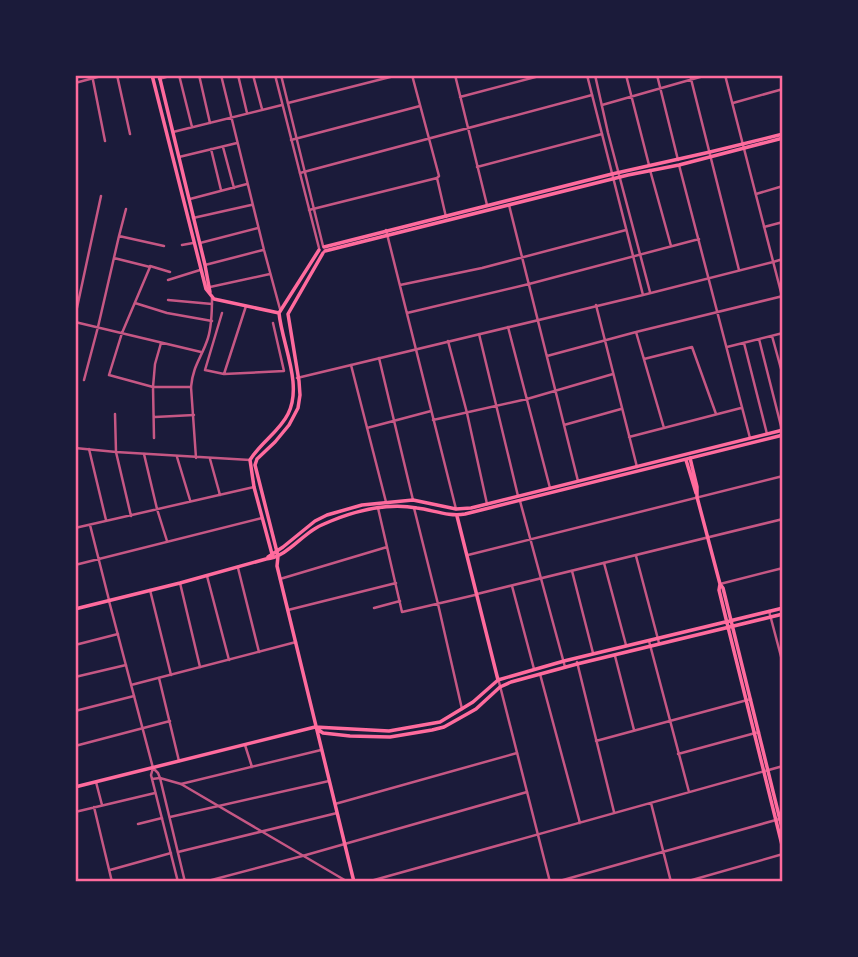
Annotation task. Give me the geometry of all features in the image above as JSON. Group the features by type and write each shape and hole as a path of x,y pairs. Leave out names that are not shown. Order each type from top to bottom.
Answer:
{"main road":[{"path":"152,75 212,298 280,311"},
{"path":"159,77 189,199 203,284 210,290"},
{"path":"275,556 262,518 250,460 289,414 292,378 280,311 322,249 386,230 509,205 650,167 783,136"},
{"path":"322,249 387,236 487,205 613,177"},
{"path":"322,249 288,314 299,377 299,400 295,415 281,435 257,458 254,465 354,882"},
{"path":"275,556 315,522 327,515 362,505 412,500 456,509 471,508 782,432"},
{"path":"75,609 238,568 275,556 318,527 341,517 378,508 414,507 457,515 782,432"},
{"path":"687,457 693,488 723,588 729,624 783,832"},
{"path":"456,509 498,680"},
{"path":"577,661 594,654 770,614 783,608"},
{"path":"770,614 783,614"},
{"path":"75,787 315,727 388,731 440,722 473,702 498,680 534,669 615,654 650,643"},
{"path":"315,727 323,733 390,737 444,727 476,709 500,687 565,664"},
{"path":"779,819 783,852"}],"street":[{"path":"75,83 105,75"},
{"path":"117,75 130,134"},
{"path":"159,77 173,75"},
{"path":"179,75 192,127"},
{"path":"199,75 210,122"},
{"path":"221,75 280,311"},
{"path":"238,75 247,113"},
{"path":"253,75 262,109"},
{"path":"275,75 299,173 322,249"},
{"path":"281,75 322,249"},
{"path":"288,103 398,75"},
{"path":"412,75 439,176 437,178 447,218"},
{"path":"455,75 487,205"},
{"path":"460,97 543,75"},
{"path":"587,75 643,295"},
{"path":"595,75 650,293"},
{"path":"626,75 671,246"},
{"path":"657,75 750,438"},
{"path":"602,104 691,77 707,75"},
{"path":"547,356 782,297 725,75"},
{"path":"92,77 105,141"},
{"path":"691,77 740,270"},
{"path":"733,103 783,89"},
{"path":"299,173 592,95"},
{"path":"173,132 283,104"},
{"path":"291,139 420,106"},
{"path":"477,167 602,134"},
{"path":"179,157 238,143"},
{"path":"223,146 234,188"},
{"path":"211,149 221,191"},
{"path":"309,210 437,178"},
{"path":"189,199 247,184"},
{"path":"756,194 783,186"},
{"path":"75,317 101,196"},
{"path":"193,218 253,205"},
{"path":"509,205 578,481"},
{"path":"84,380 126,209"},
{"path":"764,227 783,222"},
{"path":"182,245 258,228"},
{"path":"386,230 456,509"},
{"path":"400,285 522,258 626,230"},
{"path":"119,236 164,246"},
{"path":"407,313 699,239"},
{"path":"205,265 264,250"},
{"path":"114,258 170,272"},
{"path":"292,378 783,259"},
{"path":"150,266 122,333 109,375 153,387 191,387"},
{"path":"167,280 200,270"},
{"path":"210,290 270,274"},
{"path":"196,458 191,387 194,368 209,336 212,298"},
{"path":"168,300 212,304"},
{"path":"135,303 167,313 212,321"},
{"path":"596,305 636,467"},
{"path":"224,374 246,306"},
{"path":"222,313 205,369 224,374 284,371 273,323"},
{"path":"75,322 202,352"},
{"path":"508,327 550,488"},
{"path":"636,332 664,428"},
{"path":"727,347 783,333"},
{"path":"479,334 540,579 565,664"},
{"path":"772,336 783,376"},
{"path":"759,339 782,432"},
{"path":"448,341 487,504"},
{"path":"154,438 153,387 155,364 161,343"},
{"path":"744,343 767,434"},
{"path":"644,359 692,347 716,414"},
{"path":"379,358 412,500"},
{"path":"351,365 386,502"},
{"path":"433,420 527,399 613,374"},
{"path":"564,425 622,408"},
{"path":"629,437 742,408"},
{"path":"366,428 431,411"},
{"path":"115,414 116,452 131,516"},
{"path":"155,417 194,415"},
{"path":"75,447 177,457 250,460"},
{"path":"89,449 106,521"},
{"path":"144,454 167,541"},
{"path":"177,457 191,501"},
{"path":"210,459 219,495"},
{"path":"468,555 783,475"},
{"path":"75,528 254,487"},
{"path":"414,507 462,709"},
{"path":"378,508 404,612 783,519"},
{"path":"75,565 262,518"},
{"path":"90,525 153,768 155,793 178,882"},
{"path":"280,579 387,547"},
{"path":"636,556 659,641"},
{"path":"604,563 626,647"},
{"path":"238,568 259,652"},
{"path":"720,584 783,568"},
{"path":"572,571 594,654"},
{"path":"207,576 229,660"},
{"path":"180,583 200,667"},
{"path":"288,610 396,583"},
{"path":"512,586 534,669"},
{"path":"150,590 171,675"},
{"path":"374,608 400,601"},
{"path":"770,614 783,664"},
{"path":"75,645 118,634"},
{"path":"131,685 296,642"},
{"path":"650,643 689,792"},
{"path":"615,654 634,730"},
{"path":"577,661 614,813"},
{"path":"75,677 126,664"},
{"path":"540,673 580,823"},
{"path":"159,678 179,761"},
{"path":"498,680 550,882"},
{"path":"75,711 134,696"},
{"path":"596,740 749,700"},
{"path":"75,746 170,721"},
{"path":"678,754 757,732"},
{"path":"245,745 252,767"},
{"path":"181,784 321,750"},
{"path":"335,804 517,753"},
{"path":"367,882 783,766"},
{"path":"153,768 160,778 185,882"},
{"path":"152,779 160,778 181,784 347,881"},
{"path":"170,817 329,781"},
{"path":"96,782 102,805"},
{"path":"204,882 527,792"},
{"path":"75,812 155,793"},
{"path":"651,803 671,882"},
{"path":"94,807 112,882"},
{"path":"178,852 337,813"},
{"path":"138,824 162,818"},
{"path":"556,882 779,819"},
{"path":"685,882 783,852"},
{"path":"109,870 170,853"},
{"path":"339,882 347,881"}]}
